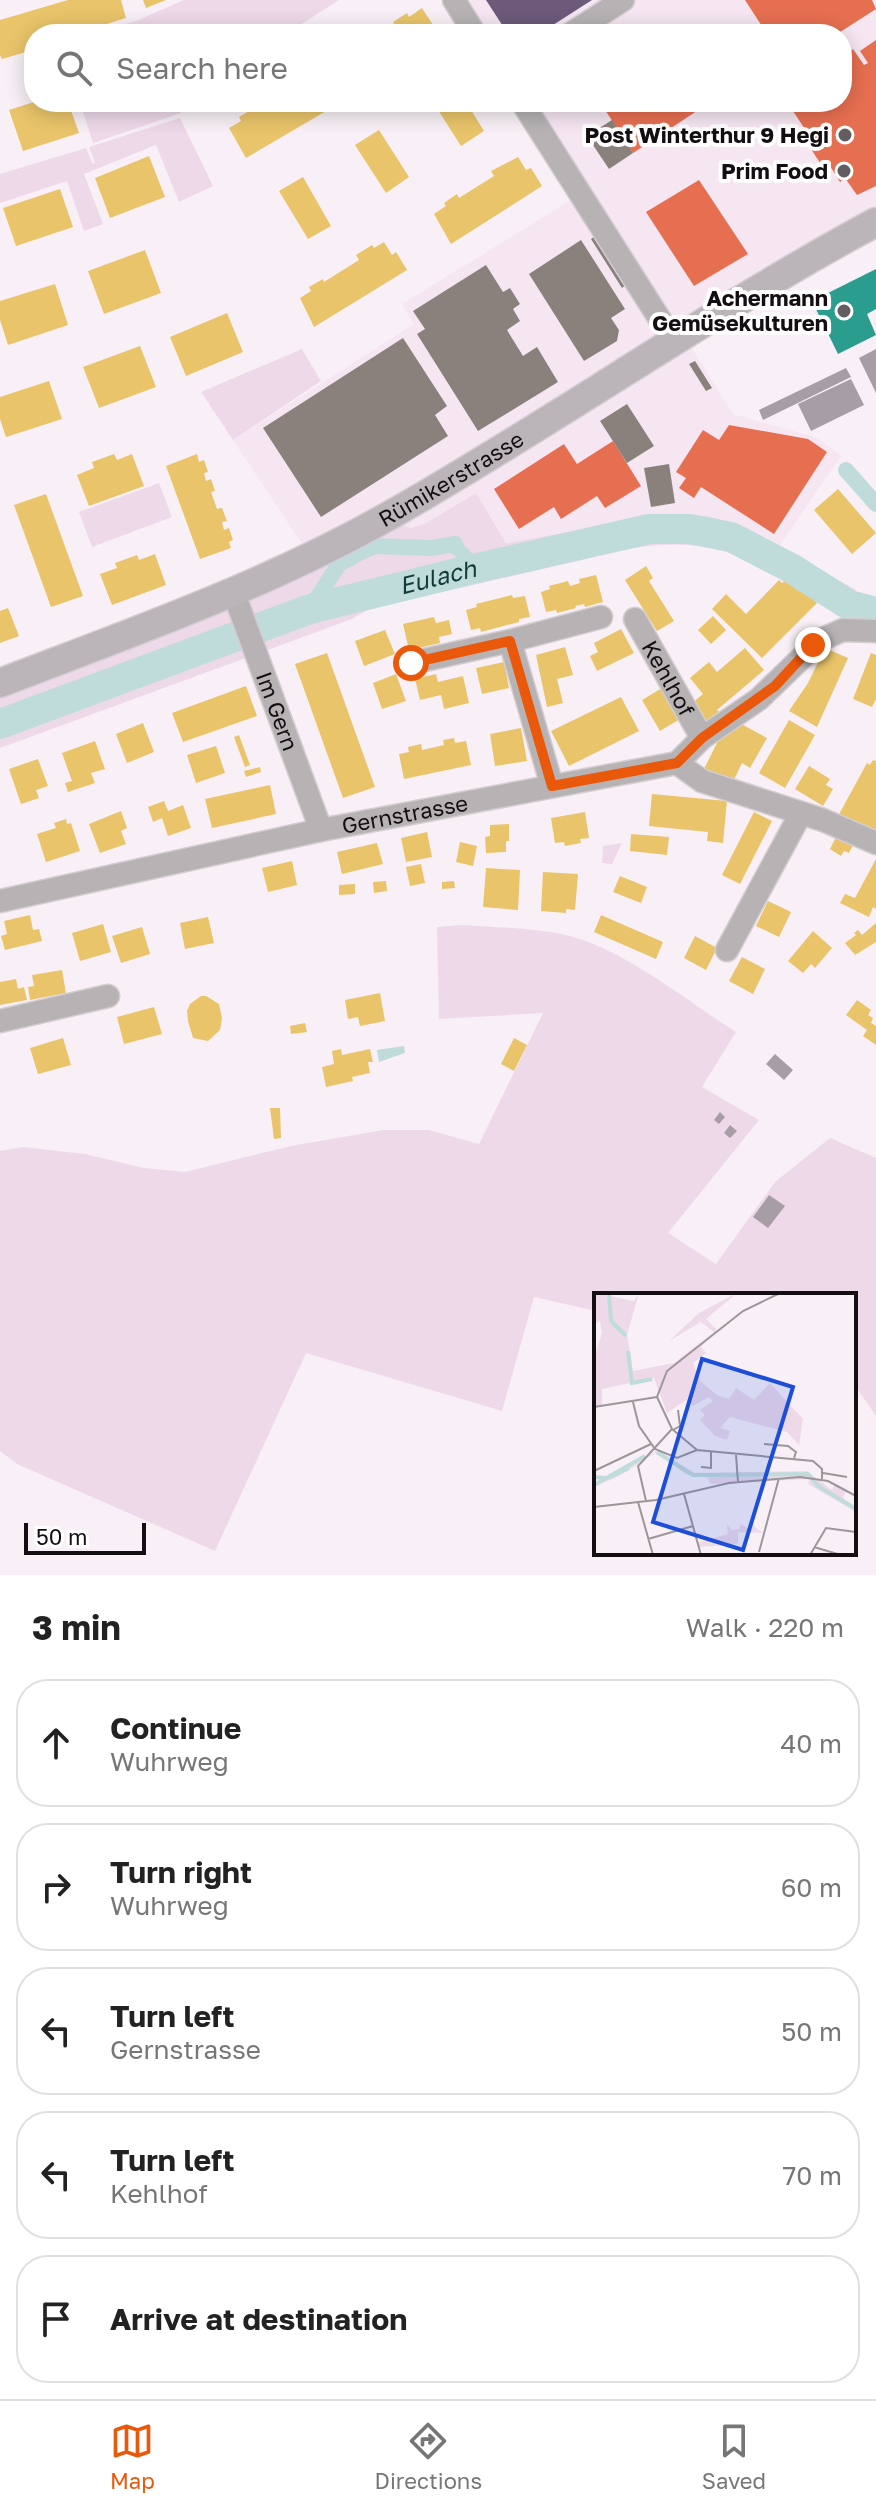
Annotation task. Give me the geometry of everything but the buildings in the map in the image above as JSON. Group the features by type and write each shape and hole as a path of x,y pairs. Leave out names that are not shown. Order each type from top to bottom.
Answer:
{"main road":[{"name":"Rümikerstrasse","path":"0,683 157,624 392,514 797,265 876,222"}],"street":[{"path":"454,0 469,24"},
{"path":"586,24 623,0"},
{"path":"528,112 673,340"},
{"name":"Im Gern","path":"233,591 321,830"},
{"path":"411,663 601,617"},
{"name":"Kehlhof","path":"635,619 702,738"},
{"name":"Kehlhof","path":"677,763 702,738 759,699 820,640 843,630 876,631"},
{"path":"510,641 552,786"},
{"path":"677,763 702,781 801,813 876,843"},
{"name":"Gernstrasse","path":"0,901 321,830 677,763"},
{"path":"727,950 801,813"},
{"path":"0,1021 108,996"}],"shaded area":[{"path":"184,0 339,0 302,24 126,24"},
{"path":"454,0 876,0 876,222 683,334 733,414 818,438 841,456 780,545 746,527 707,516 668,514 506,543 476,493 426,523 410,528 398,524 310,556 233,440 414,324 402,304 581,194 528,112 852,112 852,24 469,24"},
{"path":"83,112 181,113 93,143"},
{"path":"180,118 213,186 179,202 156,145 84,174 103,224 84,231 67,181 0,203 0,174 86,148 93,164 89,147"},
{"path":"302,349 321,381 233,440 201,392"},
{"path":"159,483 172,517 92,547 79,512"},
{"path":"476,493 506,543 668,514 707,516 746,527 856,590 854,598 876,601 876,617 846,612 767,568 731,553 676,545 634,548 369,609 352,619 0,748 0,683 398,524 411,528 426,523"},
{"path":"622,843 612,864 602,863 603,846"},
{"path":"437,927 519,928 577,938 597,945 638,967 736,1032 702,1087 759,1120 668,1233 716,1264 775,1182 830,1138 876,1158 876,1416 856,1387 856,1293 594,1293 594,1311 534,1297 502,1411 306,1353 215,1551 17,1464 0,1451 0,1151 23,1147 85,1154 144,1168 185,1172 291,1146 383,1130 429,1130 479,1144 543,1013 439,1019"},
{"path":"404,1046 405,1053 379,1062 377,1050"}],"waterway":[{"path":"846,470 876,504"},
{"name":"Eulach","path":"0,724 310,609 649,529 690,529 731,537 791,568 849,605 876,612"},
{"path":"310,609 339,564 374,546 431,548 455,544 457,548"},
{"path":"463,555 473,569"}],"place":[{"name":"Post Winterthur 9 Hegi","path":"845,135"},
{"name":"Prim Food","path":"844,171"},
{"name":"Achermann Gemüsekulturen","path":"844,311"}],"route":[{"path":"411,663 510,641 552,786 677,763 702,738 775,686 813,645"}]}
